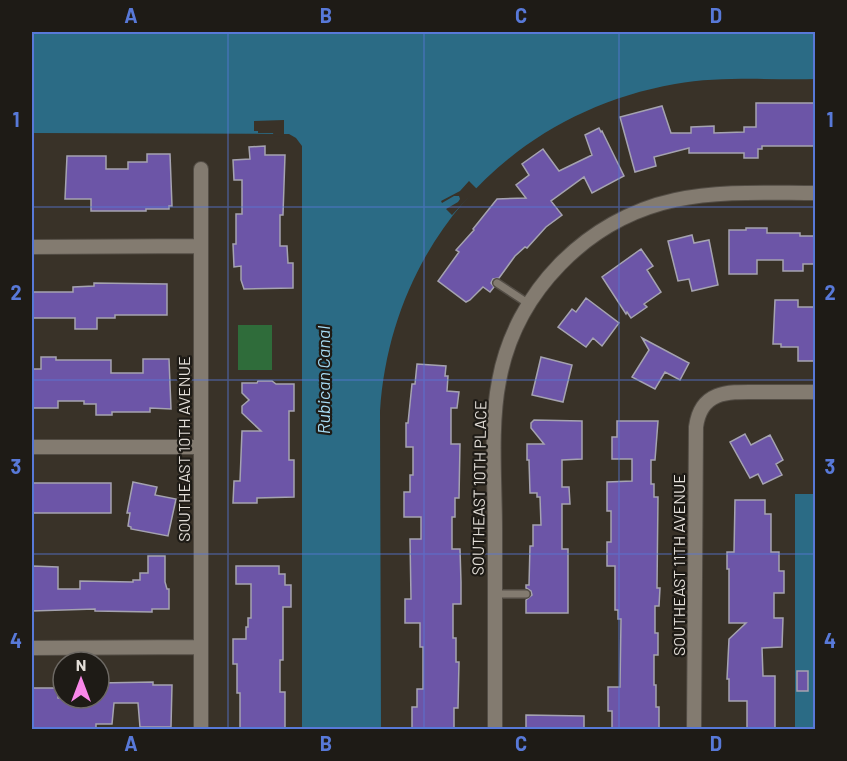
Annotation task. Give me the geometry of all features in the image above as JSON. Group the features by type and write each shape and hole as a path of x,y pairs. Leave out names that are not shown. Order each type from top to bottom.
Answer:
{"street":[{"name":"SOUTHEAST 10TH AVENUE","path":"201,169 201,729"},
{"name":"SOUTHEAST 10TH PLACE","path":"495,729 497,393 504,357 529,304 560,263 576,249 603,229 643,210 687,197 713,194 816,193"},
{"path":"32,247 201,246"},
{"name":"SOUTHEAST 11TH AVENUE","path":"694,729 696,427 699,412 705,403 717,395 730,392 816,392"},
{"path":"32,447 201,447"},
{"path":"32,648 201,647"}],"lane":[{"path":"497,283 529,304"},
{"path":"495,594 526,594"}],"green space":[{"path":"238,325 272,325 272,370 238,370"}],"water":[{"name":"Rubican Canal","path":"32,32 815,32 815,79 727,79 692,82 615,99 561,124 512,156 470,195 435,241 408,293 389,350 380,411 381,729 302,729 302,146 296,138 289,134 32,133"},
{"path":"795,494 815,494 815,729 795,729"}],"pier":[{"path":"284,120 284,137 254,131 254,121"},
{"path":"469,181 478,190 452,215 446,209 458,202 459,196 454,196 442,203 441,201 460,191"}],"building":[{"path":"756,103 816,103 816,146 762,146 762,149 758,149 758,158 744,158 744,153 689,153 689,148 654,157 656,166 635,172 620,117 662,106 671,133 691,133 691,127 714,126 714,133 744,132 744,127 756,127"},
{"path":"599,128 624,176 592,193 584,177 551,201 562,215 546,227 527,248 525,247 515,256 499,278 493,279 491,283 494,287 490,292 483,287 466,302 438,281 459,252 456,250 497,199 526,198 516,185 529,175 522,164 543,149 559,171 592,155 585,135"},
{"path":"265,146 265,155 285,155 280,246 287,246 288,263 293,263 293,288 244,289 241,280 241,266 234,267 233,244 236,244 236,214 242,214 242,180 234,180 233,160 250,159 249,147"},
{"path":"147,154 170,154 172,206 169,206 169,209 91,211 91,199 65,199 67,156 106,156 106,169 128,169 128,162 147,162"},
{"path":"746,228 767,228 767,233 800,233 800,236 816,236 816,264 803,264 803,271 783,271 783,260 757,260 757,274 729,274 729,230 746,230"},
{"path":"692,235 694,243 709,240 718,285 692,291 689,279 678,281 668,241"},
{"path":"641,249 653,266 647,270 661,292 644,304 647,307 631,318 602,277"},
{"path":"94,283 167,284 167,315 115,315 115,318 97,318 97,329 75,329 75,318 32,318 32,292 73,292 73,287 94,286"},
{"path":"586,298 619,323 602,346 593,338 586,347 558,327 572,309 576,312"},
{"path":"775,300 798,300 798,307 816,307 816,361 798,361 798,347 781,347 781,344 773,344"},
{"path":"642,338 689,363 680,380 665,372 655,389 632,377 649,350"},
{"path":"41,357 56,357 56,360 111,360 111,373 143,373 143,359 169,359 171,409 150,408 150,412 112,412 112,415 96,415 96,404 84,404 84,401 58,401 58,408 32,408 32,369 41,369"},
{"path":"541,357 572,365 563,402 532,395"},
{"path":"417,364 446,366 447,391 459,392 457,408 451,408 451,444 460,444 459,498 455,498 455,517 452,517 452,549 460,549 461,582 461,604 453,604 453,638 456,638 456,662 459,662 458,708 454,708 454,729 412,729 412,707 417,707 417,689 423,689 423,647 420,647 420,623 405,623 405,599 411,599 410,539 421,539 421,517 404,517 404,492 410,492 410,475 413,475 413,447 406,447 406,423 408,423 412,384 415,384"},
{"path":"258,381 294,384 294,411 289,411 289,460 294,460 294,497 257,498 257,503 233,503 234,481 240,481 242,431 261,431 242,413 242,406 249,400 242,393 242,383 257,383"},
{"path":"534,420 582,421 582,459 562,460 562,487 569,487 570,504 562,504 562,549 568,549 568,613 526,613 526,600 532,595 526,585 529,585 533,525 541,525 540,497 537,497 537,493 530,493 529,460 527,460 527,444 544,444 531,428"},
{"path":"617,421 658,421 655,460 651,460 651,484 654,484 654,497 658,497 657,588 660,588 659,606 655,606 658,655 654,655 654,685 656,685 656,707 659,707 659,728 612,728 612,711 608,711 608,687 620,687 621,619 618,619 618,610 615,610 615,566 607,566 607,542 611,542 611,511 607,511 607,482 632,481 632,459 612,459 612,437 617,437"},
{"path":"745,434 751,445 770,435 783,460 776,464 782,475 763,484 758,474 750,478 730,442"},
{"path":"133,482 157,487 155,495 176,499 168,536 131,529 128,526 130,513 127,513"},
{"path":"32,483 111,483 111,513 32,513"},
{"path":"735,500 765,500 765,514 771,514 771,552 779,552 779,571 784,571 784,593 774,593 774,618 783,618 782,647 762,648 763,676 775,676 775,729 747,729 747,701 729,701 729,679 727,679 729,639 746,623 729,623 727,552 734,552"},
{"path":"148,556 165,556 165,582 169,589 169,609 152,609 152,612 95,611 95,609 32,611 33,566 58,567 58,589 80,589 80,581 133,582 133,580 140,580 140,573 148,573"},
{"path":"236,566 279,566 279,574 285,574 285,585 291,585 291,607 283,607 283,660 280,660 280,692 285,692 285,729 240,729 240,693 237,693 237,664 233,664 233,639 246,639 248,618 251,618 251,584 236,584"},
{"path":"797,671 808,671 808,691 797,691"},
{"path":"153,682 153,685 172,685 171,727 140,727 138,703 114,703 112,724 96,724 96,729 32,729 32,688 51,688 51,710 111,710 111,683"},
{"path":"526,715 584,716 584,729 526,729"}]}
